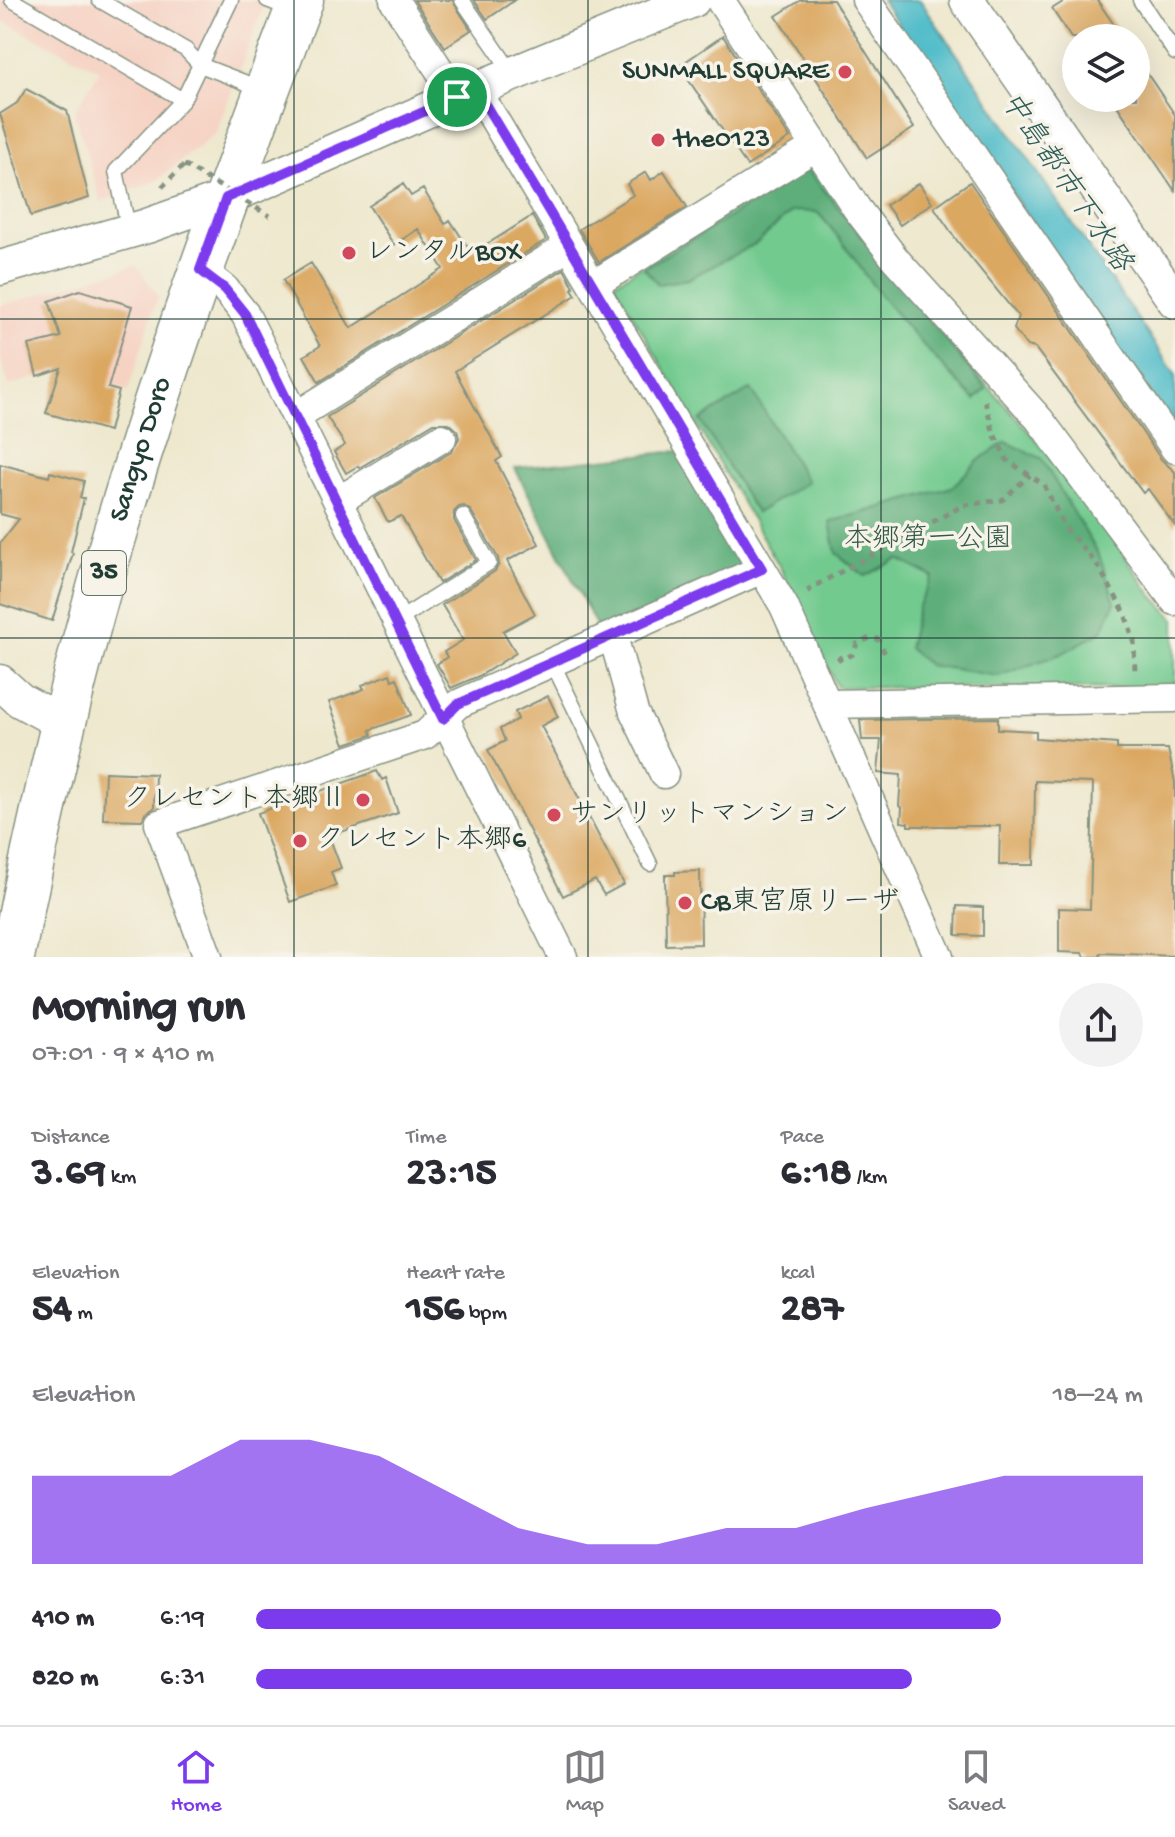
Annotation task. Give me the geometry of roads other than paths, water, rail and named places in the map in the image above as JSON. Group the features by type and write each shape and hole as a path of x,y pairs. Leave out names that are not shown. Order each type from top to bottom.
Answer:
{"main road":[{"name":"Sangyo Doro","path":"12,957 34,844 117,526 200,270 266,91 288,4"}],"street":[{"path":"394,0 466,93 569,246 784,606 939,957"},
{"path":"0,268 129,231 226,198 513,74 641,10 693,0"},
{"path":"720,0 815,147 864,205 896,260 1039,419 1175,601"},
{"path":"866,0 1175,449"},
{"path":"967,0 1175,301"},
{"path":"593,285 815,147"},
{"path":"296,416 569,246"},
{"path":"200,270 225,289 245,314 563,957"},
{"path":"338,501 442,438"},
{"path":"208,957 159,824 425,735 458,704 762,569"},
{"path":"613,636 634,712 664,774"},
{"path":"0,682 20,700 64,724"},
{"path":"827,704 1175,698"}],"lane":[{"path":"12,0 183,100"},
{"path":"99,0 186,50 200,65 266,91"},
{"path":"129,231 116,171 183,100 231,0"},
{"path":"462,0 513,74"},
{"path":"1140,0 1175,53"},
{"path":"397,621 489,563 463,516"},
{"path":"552,662 650,864"}],"water":[{"path":"882,0 920,0 1175,374 1175,436"}],"place":[{"name":"SUNMALL SQUARE","path":"845,72"},
{"name":"the0123","path":"658,140"},
{"name":"レンタルBOX","path":"349,253"},
{"name":"クレセント本郷Ⅱ","path":"363,800"},
{"name":"サンリットマンション","path":"554,815"},
{"name":"クレセント本郷6","path":"300,841"},
{"name":"CB東宮原リーザ","path":"685,903"}],"water label":[{"name":"中島都市下水路","path":"1064,183"}],"park label":[{"name":"本郷第一公園","path":"928,540"}]}
